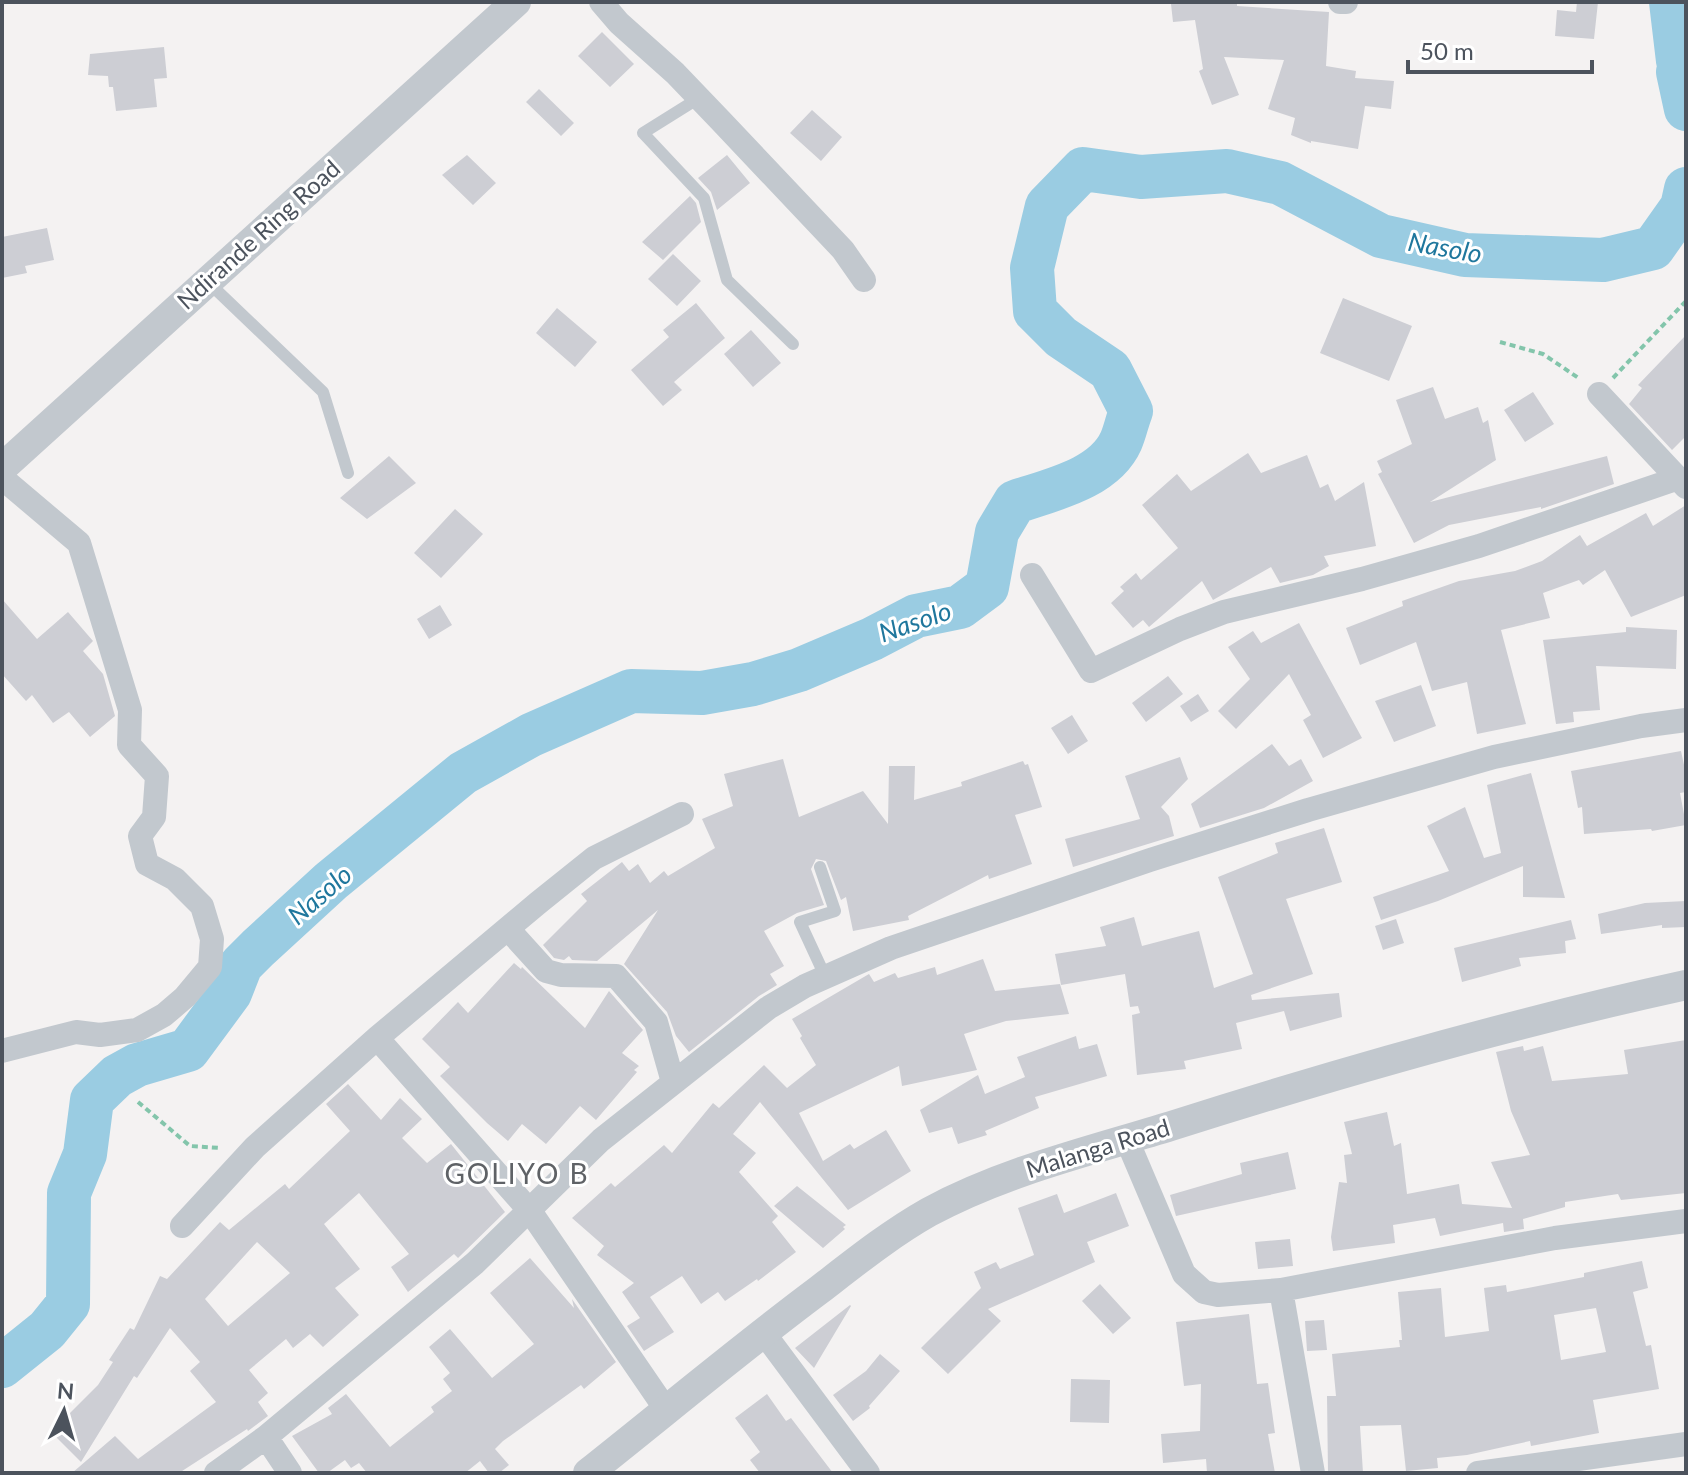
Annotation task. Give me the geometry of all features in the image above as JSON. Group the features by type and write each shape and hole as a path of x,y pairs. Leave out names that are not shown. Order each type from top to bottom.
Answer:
{"street":[{"name":"Ndirande Ring Road","path":"2,468 516,2"},
{"path":"601,2 619,23 699,98 843,250 864,280"},
{"path":"1032,575 1091,671 1224,612 1362,579 1479,546 1681,483 1599,394"},
{"path":"2,478 79,543 130,710 129,745 157,776 154,817 140,836 147,864 175,879 202,906 212,939 210,967 185,997 164,1015 137,1030 100,1035 76,1032 2,1051"},
{"path":"216,1473 266,1437 475,1263 601,1140 768,1008 825,976 905,943 1308,810 1494,757 1641,726 1686,720"},
{"path":"182,1226 255,1147 377,1038 594,858 682,814"},
{"path":"508,929 546,971 561,975 616,976 656,1022 673,1082"},
{"name":"Malanga Road","path":"588,1473 763,1332 856,1262 929,1213 994,1183 1064,1157 1270,1095 1565,1011 1686,985"},
{"path":"377,1038 530,1211 667,1411"},
{"path":"1127,1140 1184,1274 1204,1292 1218,1295 1281,1290 1555,1238 1686,1221"},
{"path":"1281,1290 1313,1473"},
{"path":"763,1332 868,1473"},
{"path":"266,1437 290,1473"},
{"path":"1478,1473 1686,1444"}],"lane":[{"path":"699,98 643,133 704,198 727,280 793,344"},
{"path":"207,281 323,392 348,473"},
{"path":"820,867 835,911 800,922 825,976"}],"path":[{"path":"1500,342 1543,354 1599,394 1686,301"},
{"path":"138,1102 190,1146 225,1149 255,1147"}],"building":[{"path":"1237,2 1237,6 1329,12 1326,66 1356,71 1355,78 1394,81 1391,109 1365,106 1358,149 1311,143 1291,135 1295,118 1268,109 1284,60 1224,57 1239,95 1212,105 1199,71 1203,69 1195,20 1173,22 1171,4"},
{"path":"1577,2 1598,2 1594,39 1555,36 1557,10 1576,12"},
{"path":"602,32 634,64 610,87 578,56"},
{"path":"164,47 167,78 154,79 157,107 116,111 113,87 109,87 108,76 88,75 90,54"},
{"path":"539,89 574,123 561,136 526,102"},
{"path":"812,110 842,137 821,161 790,133"},
{"path":"467,155 496,183 473,205 442,175"},
{"path":"727,155 750,183 717,210 711,192 698,178"},
{"path":"690,196 696,203 701,222 663,260 642,242"},
{"path":"47,228 54,260 25,266 27,273 2,278 2,237"},
{"path":"673,254 701,281 677,306 648,279"},
{"path":"1343,298 1412,326 1389,381 1320,353"},
{"path":"696,303 725,338 674,382 682,390 663,406 631,370 669,337 663,330"},
{"path":"557,308 597,342 575,367 536,333"},
{"path":"751,330 781,363 753,387 724,354"},
{"path":"1686,335 1686,436 1672,450 1629,404 1642,388 1638,385"},
{"path":"1433,387 1445,419 1478,407 1483,423 1488,420 1496,460 1430,502 1607,456 1614,484 1541,509 1449,525 1414,543 1378,474 1382,472 1377,461 1412,444 1396,400"},
{"path":"1533,392 1554,424 1525,442 1504,410"},
{"path":"1248,453 1261,473 1307,455 1320,488 1328,484 1335,501 1364,482 1376,546 1324,556 1329,566 1313,575 1280,583 1271,567 1213,600 1202,581 1149,627 1143,620 1133,628 1111,603 1124,591 1120,587 1136,573 1141,580 1178,548 1142,505 1177,474 1191,491"},
{"path":"389,456 416,483 367,519 340,498"},
{"path":"1686,505 1686,595 1631,617 1605,570 1583,585 1579,580 1543,593 1550,618 1501,630 1526,724 1477,734 1467,682 1432,691 1416,642 1360,665 1346,628 1403,606 1402,601 1459,581 1515,571 1542,561 1580,535 1587,546 1646,513 1653,526"},
{"path":"455,509 483,534 441,578 414,553"},
{"path":"2,599 37,639 68,612 93,641 83,651 103,674 115,716 90,737 69,712 53,723 32,695 26,701 2,674"},
{"path":"440,605 452,625 429,639 417,619"},
{"path":"1299,623 1362,738 1323,758 1303,720 1311,715 1289,674 1236,729 1218,711 1250,679 1228,647 1253,631 1261,643"},
{"path":"1626,627 1677,630 1676,669 1596,666 1600,710 1573,712 1574,722 1556,724 1543,640 1626,632"},
{"path":"1168,676 1183,694 1146,722 1132,703"},
{"path":"1421,685 1436,726 1394,742 1375,701"},
{"path":"1198,694 1209,711 1191,722 1180,706"},
{"path":"1072,715 1088,741 1068,754 1051,728"},
{"path":"1272,744 1289,766 1301,759 1313,781 1264,808 1200,828 1191,804"},
{"path":"1681,751 1686,792 1680,793 1686,825 1652,831 1584,834 1582,807 1578,808 1571,771"},
{"path":"1180,757 1188,779 1161,807 1169,816 1174,836 1073,867 1065,839 1140,819 1125,776"},
{"path":"783,759 799,817 863,791 888,824 889,766 915,766 914,800 962,786 961,782 1023,761 1025,765 1028,764 1042,807 1015,815 1032,864 989,879 988,875 908,916 909,920 853,931 846,897 841,900 826,861 816,859 811,869 824,905 797,913 764,931 784,966 770,974 777,985 689,1052 676,1036 667,1012 624,964 658,910 597,961 572,960 569,956 564,960 554,958 543,945 587,901 581,894 622,862 629,871 638,864 650,883 664,871 668,876 715,848 702,819 733,806 724,774"},
{"path":"1531,773 1565,898 1523,897 1523,866 1438,901 1381,920 1373,897 1449,871 1427,826 1465,807 1484,858 1501,853 1487,785"},
{"path":"1324,828 1342,882 1286,899 1313,974 1251,995 1252,1000 1339,993 1342,1017 1290,1031 1284,1011 1236,1023 1242,1049 1184,1061 1186,1069 1137,1075 1132,1015 1140,1013 1138,1006 1130,1007 1125,974 1061,985 1055,954 1106,946 1100,927 1134,917 1142,946 1199,931 1214,988 1253,974 1218,877 1278,853 1275,843"},
{"path":"1686,901 1686,927 1662,928 1662,925 1601,934 1598,914 1645,903"},
{"path":"1396,919 1404,943 1383,950 1375,926"},
{"path":"1571,920 1576,939 1565,941 1566,953 1519,958 1521,966 1462,982 1454,948"},
{"path":"983,959 995,991 1060,984 1069,1014 1006,1021 964,1034 977,1070 902,1086 899,1066 799,1113 823,1161 850,1144 854,1149 886,1130 911,1171 848,1210 760,1102 733,1134 756,1153 739,1172 778,1216 772,1222 796,1252 725,1301 718,1292 701,1304 682,1276 650,1297 674,1332 644,1351 627,1326 640,1318 622,1292 634,1283 597,1255 604,1246 572,1218 611,1183 615,1187 664,1145 672,1153 713,1103 719,1108 764,1065 787,1088 816,1065 792,1019 869,974 874,982 895,973 898,978 935,967 937,975"},
{"path":"514,963 522,967 585,1028 609,991 643,1030 622,1053 639,1066 634,1070 637,1072 596,1120 580,1106 546,1144 522,1124 508,1141 440,1076 450,1067 422,1039 458,1002 468,1013"},
{"path":"1076,1036 1079,1049 1097,1044 1107,1076 1035,1097 1039,1108 985,1131 987,1135 958,1144 952,1127 929,1133 920,1110 978,1075 985,1094 1025,1077 1017,1057"},
{"path":"1686,1040 1686,1193 1621,1200 1618,1194 1565,1202 1565,1207 1523,1219 1524,1229 1504,1232 1503,1223 1440,1236 1435,1218 1393,1225 1395,1243 1333,1251 1331,1237 1339,1182 1347,1183 1344,1155 1352,1154 1344,1122 1387,1112 1394,1146 1401,1143 1407,1194 1459,1184 1462,1204 1512,1208 1491,1162 1530,1155 1511,1111 1496,1052 1523,1046 1524,1051 1543,1046 1552,1081 1628,1074 1624,1050"},
{"path":"348,1084 381,1120 400,1098 422,1119 402,1138 427,1163 451,1144 505,1212 458,1258 454,1254 408,1292 391,1267 409,1254 359,1193 324,1224 360,1269 335,1288 359,1315 323,1347 310,1334 293,1348 286,1339 249,1370 268,1393 258,1402 268,1416 179,1473 72,1473 115,1436 138,1459 216,1402 190,1371 200,1362 170,1328 137,1378 134,1376 81,1462 51,1432 98,1385 113,1362 109,1360 130,1328 134,1330 160,1276 167,1279 220,1222 229,1230 285,1184 289,1189 350,1131 326,1104","holes":["257,1242 290,1273 228,1326 205,1299"]},
{"path":"1288,1152 1296,1189 1176,1216 1170,1195 1242,1174 1240,1163"},
{"path":"797,1186 846,1225 823,1248 774,1206"},
{"path":"1116,1193 1129,1226 1087,1242 1095,1262 988,1309 1001,1321 948,1374 921,1348 981,1288 974,1272 996,1262 1000,1269 1034,1255 1018,1208 1057,1194 1064,1213"},
{"path":"1290,1239 1293,1266 1258,1269 1255,1242"},
{"path":"530,1258 574,1308 572,1299 616,1362 584,1389 581,1385 503,1441 495,1449 509,1465 499,1473 489,1473 480,1461 465,1473 367,1473 359,1463 351,1468 345,1460 327,1473 319,1473 292,1436 332,1414 328,1408 346,1394 390,1447 434,1412 431,1407 452,1391 443,1379 450,1373 429,1347 450,1329 492,1378 534,1344 490,1293"},
{"path":"1642,1261 1648,1288 1633,1292 1646,1346 1651,1345 1659,1389 1593,1400 1599,1433 1531,1446 1530,1441 1467,1455 1437,1458 1438,1468 1406,1471 1401,1425 1360,1426 1363,1473 1328,1473 1327,1396 1336,1396 1332,1354 1400,1347 1398,1292 1441,1288 1445,1337 1489,1331 1484,1288 1506,1285 1507,1292 1584,1277 1584,1273","holes":["1596,1308 1606,1352 1561,1360 1554,1315"]},
{"path":"1100,1284 1131,1318 1113,1334 1082,1301"},
{"path":"851,1306 814,1368 795,1348"},
{"path":"1249,1314 1257,1384 1268,1383 1275,1433 1268,1434 1275,1473 1207,1473 1206,1459 1163,1463 1161,1434 1200,1431 1201,1384 1184,1386 1176,1322"},
{"path":"1324,1320 1327,1350 1307,1351 1305,1321"},
{"path":"880,1354 900,1371 870,1408 853,1421 833,1395 866,1371"},
{"path":"1071,1379 1110,1380 1109,1423 1070,1422"},
{"path":"767,1394 786,1421 791,1418 833,1473 760,1473 750,1460 760,1452 735,1418"}],"waterway":[{"name":"Nasolo","path":"1671,2 1678,61"},
{"name":"Nasolo","path":"1678,72 1686,109"},
{"name":"Nasolo","path":"2,1366 47,1330 68,1304 69,1193 85,1154 92,1100 117,1076 137,1065 188,1050 230,993 241,965 331,881 463,773 531,735 631,691 702,693 753,684 799,670 872,639 916,616 960,607 987,587 997,532 1015,502 1075,481 1102,465 1113,454 1131,411 1110,370 1061,337 1035,311 1032,268 1047,206 1083,169 1141,177 1227,171 1280,183 1381,236 1465,255 1603,260 1653,248 1682,207 1686,189"}],"district":[{"name":"GOLIYO B","path":"517,1174"}]}
